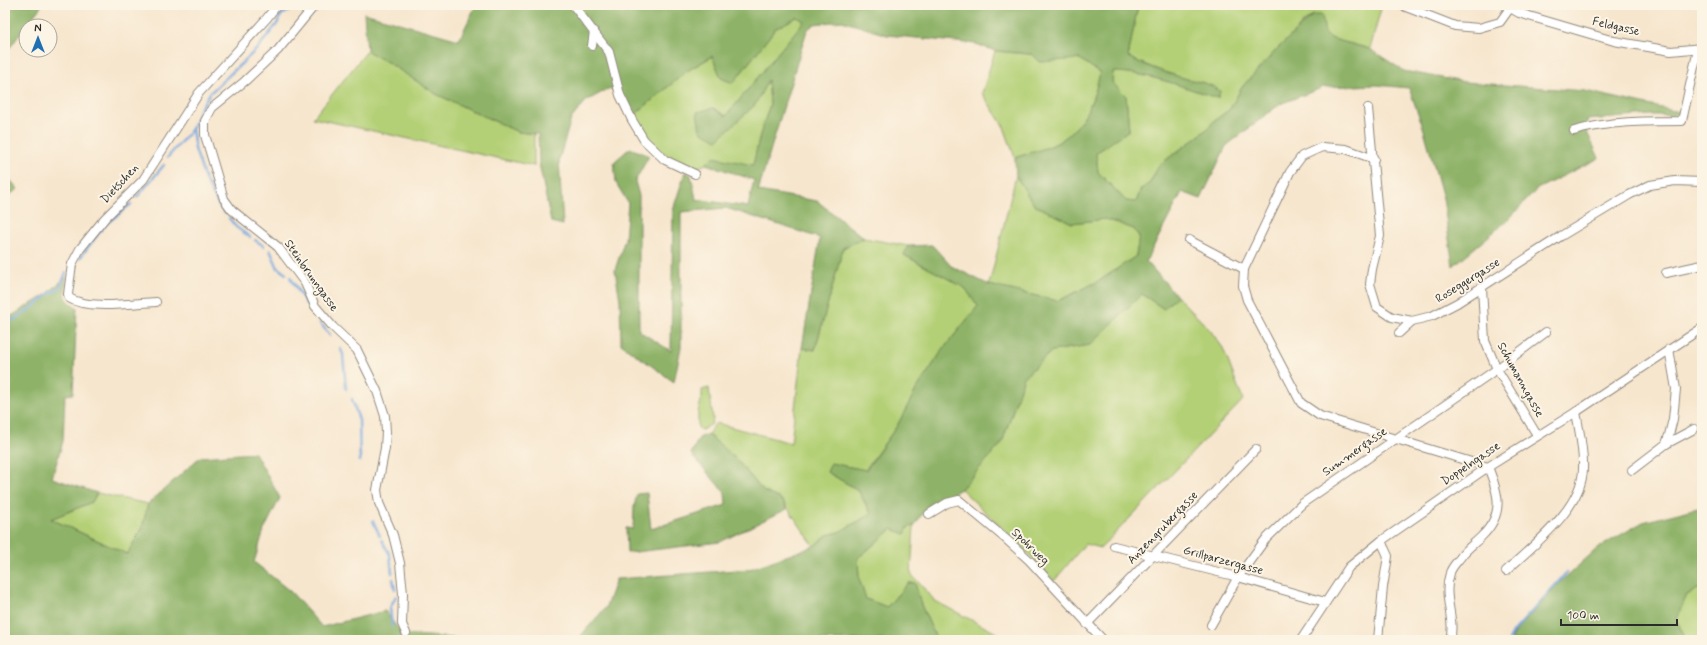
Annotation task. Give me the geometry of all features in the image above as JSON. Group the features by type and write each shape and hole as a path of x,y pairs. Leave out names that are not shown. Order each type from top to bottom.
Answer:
{"street":[{"name":"Dietschen","path":"156,302 92,304 75,302 69,298 68,294 72,264 80,249 105,218 143,180 199,93 277,5"},
{"name":"Steinbrunngasse","path":"315,5 278,50 245,81 212,108 205,121 205,135 214,171 224,199 232,210 278,247 305,283 316,306 333,327 357,350 377,391 385,416 386,432 385,448 377,490 379,503 393,534 400,563 403,594 402,624 406,633"},
{"path":"574,5 609,52 620,94 632,120 644,140 665,160 695,174"},
{"path":"1401,5 1455,26 1479,28 1500,22 1507,7"},
{"name":"Feldgasse","path":"1507,7 1519,13 1614,41 1671,51 1700,49"},
{"path":"592,46 594,32"},
{"path":"1574,131 1587,127 1640,120 1682,121 1700,49"},
{"name":"Roseggergasse","path":"1368,108 1374,159 1380,236 1370,284 1377,307 1392,317 1412,321 1432,316 1482,287 1561,236 1629,195 1650,185 1675,181 1702,182"},
{"path":"1374,159 1346,148 1322,147 1302,156 1290,172 1244,270 1243,286 1247,300 1300,403 1320,416 1488,467 1495,484 1498,508 1494,523 1464,552 1450,572 1446,592 1452,633 1450,640"},
{"path":"1189,240 1244,270"},
{"path":"1666,273 1702,266"},
{"name":"Schumanngasse","path":"1482,287 1485,340 1497,369 1537,435"},
{"path":"1399,333 1412,321"},
{"name":"Doppelngasse","path":"1301,640 1349,567 1381,541 1488,467 1576,412 1702,328"},
{"name":"Summergasse","path":"1210,625 1238,577 1264,540 1303,503 1497,369 1546,332"},
{"path":"1666,444 1673,419 1676,389 1669,349"},
{"path":"1506,571 1570,508 1578,492 1583,470 1576,412"},
{"path":"1632,470 1666,444 1694,429"},
{"name":"Anzengrubergasse","path":"1087,624 1256,449"},
{"name":"Spohrweg","path":"929,514 947,503 959,500 1029,560 1102,640"},
{"path":"1378,640 1383,586 1388,556 1381,541"},
{"name":"Grillparzergasse","path":"1114,546 1238,577 1326,602"}],"green space":[{"path":"5,5 42,5 32,18 18,18 18,37 5,54"},
{"path":"476,5 1138,5 1128,57 1147,66 1185,79 1206,83 1220,91 1218,98 1180,85 1153,78 1113,72 1112,82 1126,96 1129,130 1096,153 1098,172 1126,201 1136,202 1141,189 1150,183 1159,165 1204,132 1214,121 1230,109 1242,87 1279,47 1313,15 1322,15 1325,34 1333,39 1370,49 1404,71 1464,82 1585,91 1679,112 1676,115 1651,115 1587,120 1587,132 1599,158 1537,189 1509,219 1453,266 1443,198 1424,130 1409,88 1377,85 1324,87 1280,104 1226,146 1201,199 1182,192 1146,261 1177,296 1164,309 1142,294 1090,345 1052,351 1024,377 1002,443 961,489 927,507 914,526 908,527 905,534 892,529 858,558 859,579 866,599 887,607 908,583 915,583 921,605 937,640 577,640 606,607 616,579 750,569 814,546 827,535 839,532 871,514 858,490 827,472 831,463 866,470 897,426 916,390 944,348 978,306 965,288 904,255 908,246 932,245 951,266 989,285 1058,301 1099,281 1136,256 1139,237 1134,229 1106,219 1072,223 1034,205 1016,176 1015,158 1057,143 1070,134 1083,119 1095,93 1100,73 1080,59 1040,62 1032,54 995,51 976,44 887,35 842,21 814,24 807,30 758,191 817,201 864,238 843,248 815,350 802,348 820,238 726,208 681,212 681,347 674,382 621,344 620,300 615,270 625,239 628,203 616,183 614,162 630,148 649,156 635,181 639,196 639,331 671,351 673,210 685,172 691,175 696,199 748,207 754,180 706,164 713,157 753,165 760,135 770,104 768,80 755,105 717,140 700,131 697,112 713,108 726,116 804,21 797,17 776,28 733,83 721,78 712,56 687,71 632,117 618,95 610,88 586,101 571,119 559,160 563,225 551,222 539,163 538,134 518,132 436,94 389,63 367,51 364,13 459,40"},
{"path":"1138,5 1382,5 1370,49 1333,39 1325,34 1313,15 1304,22 1242,87 1230,109 1214,121 1204,132 1159,165 1150,183 1141,189 1136,202 1126,201 1098,172 1096,153 1129,130 1126,96 1112,82 1113,72 1153,78 1180,85 1218,98 1220,91 1206,83 1167,73 1128,57"},
{"path":"797,17 805,21 726,116 713,108 717,140 768,79 770,104 760,135 753,166 713,157 706,164 692,170 666,154 651,142 632,117 687,71 713,56 721,78 733,83 776,28"},
{"path":"367,51 389,63 436,94 518,132 534,134 534,166 313,118"},
{"path":"995,51 1080,59 1100,73 1095,92 1083,119 1070,134 1051,146 1015,158 1004,127 982,93"},
{"path":"5,174 18,189 5,198"},
{"path":"1016,176 1034,205 1072,223 1106,219 1134,229 1139,237 1136,256 1099,281 1058,301 989,285"},
{"path":"864,238 908,246 904,255 965,288 978,306 944,348 916,390 897,426 865,470 827,472 858,490 871,514 839,532 827,535 814,546 782,500 763,491 737,460 708,434 716,423 791,443 802,348 815,350 843,248"},
{"path":"66,277 65,291 67,298 77,307 73,394 65,395 63,441 52,478 97,493 92,502 51,519 127,554 142,528 148,504 200,457 255,453 280,498 264,530 254,562 291,592 322,627 385,611 402,634 481,640 5,640 5,320 47,294"},
{"path":"1142,294 1164,309 1177,296 1210,330 1223,348 1243,400 1101,548 1085,544 1054,581 1025,550 961,489 1002,443 1024,377 1052,351 1090,345"},
{"path":"709,388 713,419 712,424 702,430 698,428 698,412 702,397 702,390"},
{"path":"708,434 737,460 763,491 782,500 787,509 720,542 627,553 626,528 633,529 634,507 637,494 647,493 651,529 726,505 725,493 691,454 699,438"},
{"path":"97,493 148,504 142,528 127,554 51,519 92,502"},
{"path":"1702,507 1702,587 1687,595 1676,619 1685,638 1693,640 1511,640 1516,631 1559,583 1598,548 1643,522"},
{"path":"914,526 911,574 935,601 1010,640 937,640 921,605 915,583 908,583 887,607 866,599 859,579 858,558 892,529"},
{"path":"1702,587 1702,640 1685,638 1676,619 1687,595"}],"waterway":[{"path":"225,213 218,204 205,179 195,149 192,129 202,106 210,93 257,49 277,24 281,15 297,5"},
{"path":"168,157 192,129"},
{"path":"137,197 164,165"},
{"path":"80,258 105,225 131,204"},
{"path":"229,218 236,227 250,237"},
{"path":"255,240 264,246"},
{"path":"270,250 278,268 286,274"},
{"path":"5,325 30,309 50,293 59,289 66,273"},
{"path":"290,277 308,307"},
{"path":"320,323 330,335"},
{"path":"340,348 343,354 346,389"},
{"path":"352,399 359,420 360,461"},
{"path":"373,521 380,536"},
{"path":"382,540 390,555 392,573"},
{"path":"1509,640 1514,631 1567,572"},
{"path":"393,579 395,589"},
{"path":"392,626 390,608 396,596"}]}
